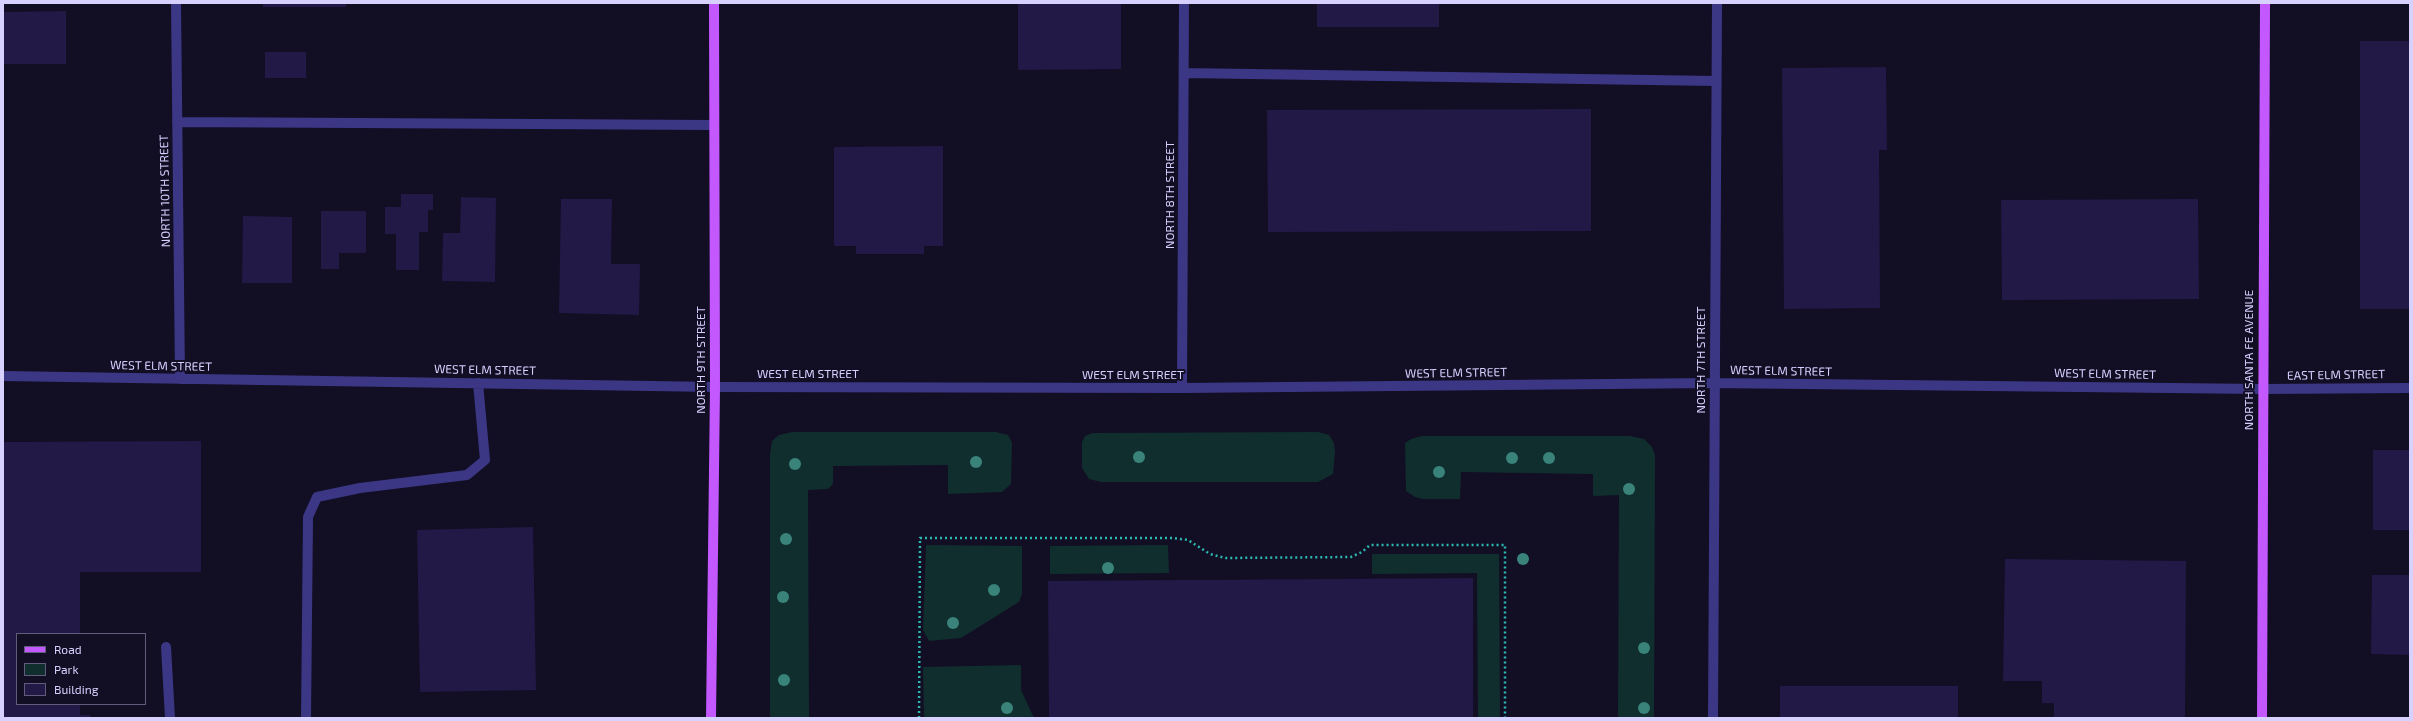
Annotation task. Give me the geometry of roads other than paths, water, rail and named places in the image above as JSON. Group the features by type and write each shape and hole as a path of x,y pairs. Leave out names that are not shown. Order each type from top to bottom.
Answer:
{"main road":[{"name":"NORTH 9TH STREET","path":"711,718 715,387 714,3"},
{"name":"NORTH SANTA FE AVENUE","path":"2262,718 2262,389 2265,3"}],"street":[{"name":"NORTH 10TH STREET","path":"176,3 180,379"},
{"name":"NORTH 8TH STREET","path":"1182,388 1184,3"},
{"name":"NORTH 7TH STREET","path":"1713,718 1717,3"},
{"path":"1184,73 1716,81"},
{"path":"177,122 714,126"},
{"name":"WEST ELM STREET","path":"3,376 715,387 1182,388 1714,383 2262,389"},
{"path":"306,718 308,517 317,497 360,488 467,475 485,460 478,383"},
{"name":"EAST ELM STREET","path":"2262,389 2410,388"},
{"path":"166,647 170,718"}]}
